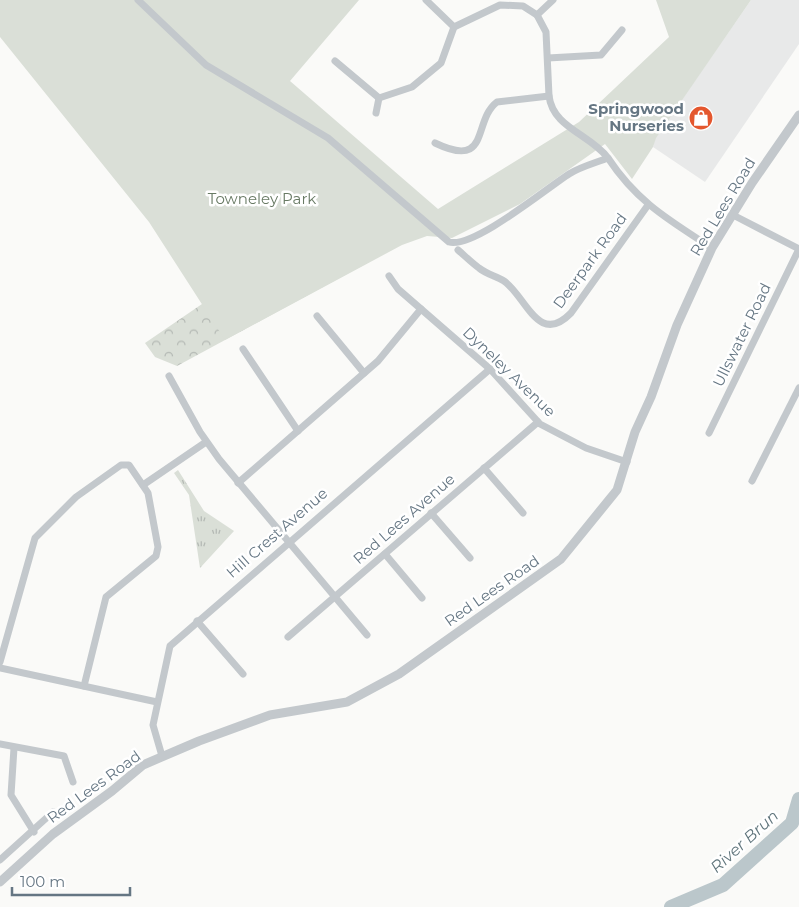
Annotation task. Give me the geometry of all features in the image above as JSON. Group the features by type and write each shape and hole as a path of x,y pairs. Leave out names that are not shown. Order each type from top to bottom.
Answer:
{"street":[{"path":"138,0 206,65 328,138 449,242 463,241 494,226 571,173 608,158"},
{"path":"426,0 454,26"},
{"path":"537,15 553,0"},
{"path":"379,98 412,87 441,63 454,26 499,2 523,6 537,15 546,32 550,106 557,118 600,148 625,181 648,205 712,248"},
{"path":"548,58 600,55 622,30"},
{"path":"335,61 379,98"},
{"path":"436,143 451,151 468,150 479,141 490,107 497,102 549,96"},
{"path":"376,112 379,98"},
{"name":"Red Lees Road","path":"0,882 52,834 112,791 143,765 270,715 347,702 400,674 561,559 617,490 635,432 651,397 677,325 712,248 752,183 799,115"},
{"name":"Deerpark Road","path":"458,250 480,269 504,281 514,291 527,310 540,322 552,325 562,322 571,314 648,205"},
{"path":"734,215 799,249"},
{"name":"Ullswater Road","path":"709,432 799,249"},
{"name":"Dyneley Avenue","path":"389,276 392,283 490,369 538,422 552,432 586,448 627,462"},
{"path":"238,483 378,361 421,309"},
{"path":"316,316 364,373"},
{"path":"243,349 298,431"},
{"name":"Hill Crest Avenue","path":"162,756 153,725 170,646 490,369"},
{"path":"169,376 206,442 238,483 367,635"},
{"path":"752,481 799,388"},
{"name":"Red Lees Avenue","path":"288,637 538,422"},
{"path":"143,485 206,442"},
{"path":"0,662 35,538 76,497 121,465 129,465 148,493 158,547 156,556 106,597 84,686"},
{"path":"484,468 523,513"},
{"path":"431,514 470,558"},
{"path":"385,554 422,598"},
{"path":"197,621 243,674"},
{"path":"0,668 157,702"},
{"path":"0,744 64,756 73,782"},
{"path":"14,748 11,795 34,831"},
{"path":"0,860 54,812"}],"shaded area":[{"path":"751,0 799,0 799,44 705,182 653,147 655,138"}],"green space":[{"name":"Towneley Park","path":"0,0 359,0 290,81 438,209 579,122 669,37 656,0 751,0 656,138 653,147 632,179 605,144 520,204 452,238 427,236 402,245 225,340 149,222 0,37"},
{"path":"369,262 177,366 155,357 145,343 202,304"},
{"path":"178,470 204,511 234,531 200,568 189,495 174,473"}],"waterway":[{"name":"River Brun","path":"671,907 723,885 792,823 799,799"}],"place":[{"name":"Springwood Nurseries","path":"701,118"}]}
